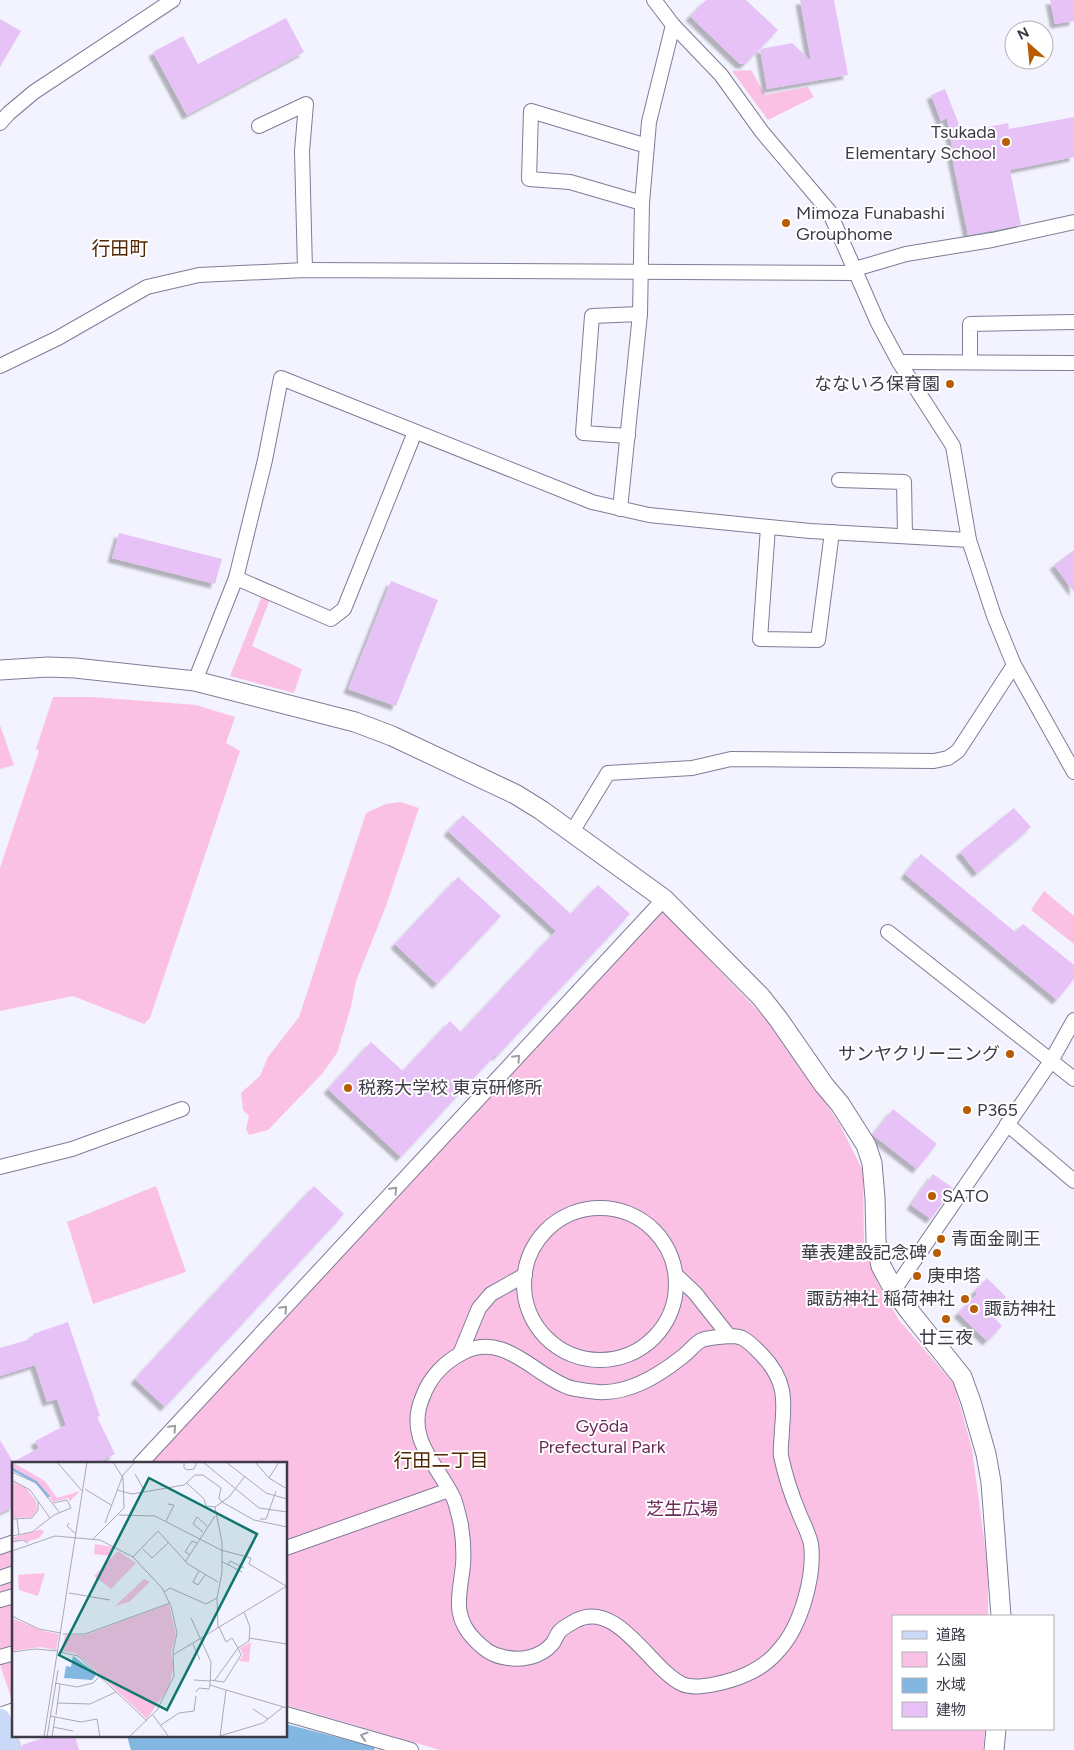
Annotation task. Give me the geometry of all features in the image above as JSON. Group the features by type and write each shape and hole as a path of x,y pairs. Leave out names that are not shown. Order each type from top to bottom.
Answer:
{"main road":[{"path":"0,1719 10,1750"}],"street":[{"path":"3,115 34,92 173,0"},
{"path":"654,0 673,25 721,75 762,132 829,210 878,324 899,362 953,446 969,540 994,616 1014,665 1074,772"},
{"path":"620,508 640,314 642,204 646,146 649,122 673,25"},
{"path":"259,126 306,104 302,151 305,270"},
{"path":"642,204 570,182 529,179 531,111 646,146"},
{"path":"0,366 58,338 147,287 199,275 305,270 856,271 906,254 992,240 1074,222"},
{"path":"628,436 583,433 592,316 640,314"},
{"path":"970,362 970,324 1074,322"},
{"path":"899,362 1074,363"},
{"path":"196,680 236,578 265,460 281,378 592,502 649,516 832,532 969,540"},
{"path":"236,578 331,619 344,609 415,432"},
{"path":"839,480 904,482 905,536"},
{"path":"768,527 760,639 818,640 832,532"},
{"path":"572,832 608,772 692,768 731,759 934,762 948,758 958,751 1014,665"},
{"path":"0,670 48,667 75,668 196,680 356,722 392,736 515,794 572,832 664,900 761,997 824,1085 846,1112 866,1145 872,1163 878,1255 887,1278 894,1290 926,1333 954,1366 967,1386 986,1454 991,1482 1001,1615"},
{"path":"142,1462 664,900"},
{"path":"888,932 1074,1079"},
{"path":"894,1290 1050,1061 1074,1020"},
{"path":"0,1167 72,1149 182,1109"},
{"path":"1007,1124 1074,1180"},
{"path":"592,1208 621,1210 649,1225 670,1247 677,1276 674,1308 660,1333 636,1352 608,1361 579,1358 552,1344 534,1322 523,1293 525,1275 526,1262 540,1236 564,1218 592,1208"},
{"path":"460,1354 479,1308 491,1294 525,1275"},
{"path":"677,1276 695,1293 729,1336"},
{"path":"729,1336 742,1337 765,1358 776,1373 783,1388 784,1407 780,1451 787,1480 811,1542 811,1568 807,1596 797,1621 783,1646 746,1675 698,1687 684,1686 670,1676 624,1630 601,1617 586,1615 572,1622 559,1632 552,1644 536,1656 512,1659 499,1657 485,1649 468,1632 459,1613 458,1601 463,1565 463,1538 455,1501 429,1460 420,1438 417,1421 419,1404 427,1386 439,1370 460,1354 473,1348 492,1347 512,1352 551,1378 571,1388 599,1392 621,1391 651,1379 681,1358 702,1340 729,1336"},
{"path":"288,1547 448,1490"},
{"path":"0,1547 12,1543"},
{"path":"0,1578 12,1574"},
{"path":"0,1658 12,1654"},
{"path":"0,1715 12,1711"},
{"path":"288,1715 406,1749"},
{"path":"994,1750 996,1730"}],"green space":[{"path":"751,70 765,95 808,87 814,97 768,120 732,71"},
{"path":"262,596 270,599 252,646 302,669 294,693 230,676"},
{"path":"53,697 92,697 196,705 235,717 226,743 240,751 150,1018 144,1024 73,996 0,1011 0,868 39,751 36,749"},
{"path":"0,725 14,765 0,769"},
{"path":"400,802 419,808 386,906 356,981 351,1007 337,1053 322,1074 268,1130 249,1135 246,1129 249,1116 243,1110 241,1093 260,1076 268,1057 299,1017 366,813 386,804"},
{"path":"1044,891 1074,916 1074,944 1031,910"},
{"name":"Gyōda Prefectural Park","path":"662,911 764,1017 803,1068 840,1125 863,1171 864,1245 878,1284 899,1320 954,1384 972,1449 988,1569 988,1615 892,1615 892,1730 985,1730 983,1750 440,1750 288,1706 288,1462 151,1462"},
{"path":"156,1186 186,1272 93,1304 67,1222"},
{"path":"12,1549 12,1700 0,1665 0,1552"}],"water":[{"path":"288,1725 375,1747 374,1750 131,1750 128,1738 288,1738"}],"building":[{"path":"706,0 746,0 778,30 745,64 740,64 690,16"},
{"path":"800,0 834,0 848,75 767,89 760,49 792,43 811,61"},
{"path":"1050,0 1074,0 1074,21 1055,24"},
{"path":"286,18 304,52 187,115 153,52 183,36 198,64"},
{"path":"0,19 21,31 0,67"},
{"path":"945,89 962,132 1008,123 1009,129 1074,117 1074,157 1010,170 1021,225 968,235 951,152 953,152 947,118 941,121 931,95"},
{"path":"119,533 222,559 215,584 112,558"},
{"path":"1074,550 1074,592 1054,565"},
{"path":"391,581 438,600 396,706 348,689"},
{"path":"1014,808 1031,827 977,873 960,852"},
{"path":"463,815 571,914 598,885 630,914 497,1056 495,1055 401,1157 328,1089 371,1042 403,1071 450,1021 461,1032 556,931 448,831"},
{"path":"921,854 1015,932 1023,924 1074,965 1074,979 1057,1000 905,874"},
{"path":"458,877 501,916 437,984 395,944"},
{"path":"893,1109 937,1144 917,1169 873,1135"},
{"path":"933,1174 953,1188 931,1219 911,1205"},
{"path":"314,1186 344,1214 165,1407 135,1379"},
{"path":"987,1278 1006,1297 990,1313 1002,1326 987,1341 958,1313 977,1294 975,1291"},
{"path":"68,1322 100,1416 97,1417 115,1454 99,1462 13,1462 39,1448 35,1441 66,1425 57,1399 47,1402 35,1365 0,1376 0,1348 34,1338 33,1334"},
{"path":"0,1440 13,1462 12,1507 0,1513"},
{"path":"43,1738 76,1738 79,1750 22,1750 22,1745"}],"place":[{"name":"Tsukada Elementary School","path":"1006,142"},
{"name":"Mimoza Funabashi Grouphome","path":"786,223"},
{"name":"なないろ保育園","path":"950,384"},
{"name":"サンヤクリーニング","path":"1010,1054"},
{"name":"税務大学校 東京研修所","path":"348,1088"},
{"name":"P365","path":"967,1110"},
{"name":"SATO","path":"932,1196"},
{"name":"青面金剛王","path":"941,1239"},
{"name":"華表建設記念碑","path":"937,1253"},
{"name":"庚申塔","path":"917,1276"},
{"name":"諏訪神社 稲荷神社","path":"965,1299"},
{"name":"諏訪神社","path":"974,1309"},
{"name":"廿三夜","path":"946,1319"}],"district":[{"name":"行田町","path":"120,248"},
{"name":"行田二丁目","path":"441,1460"}],"park label":[{"name":"芝生広場","path":"682,1509"}]}
